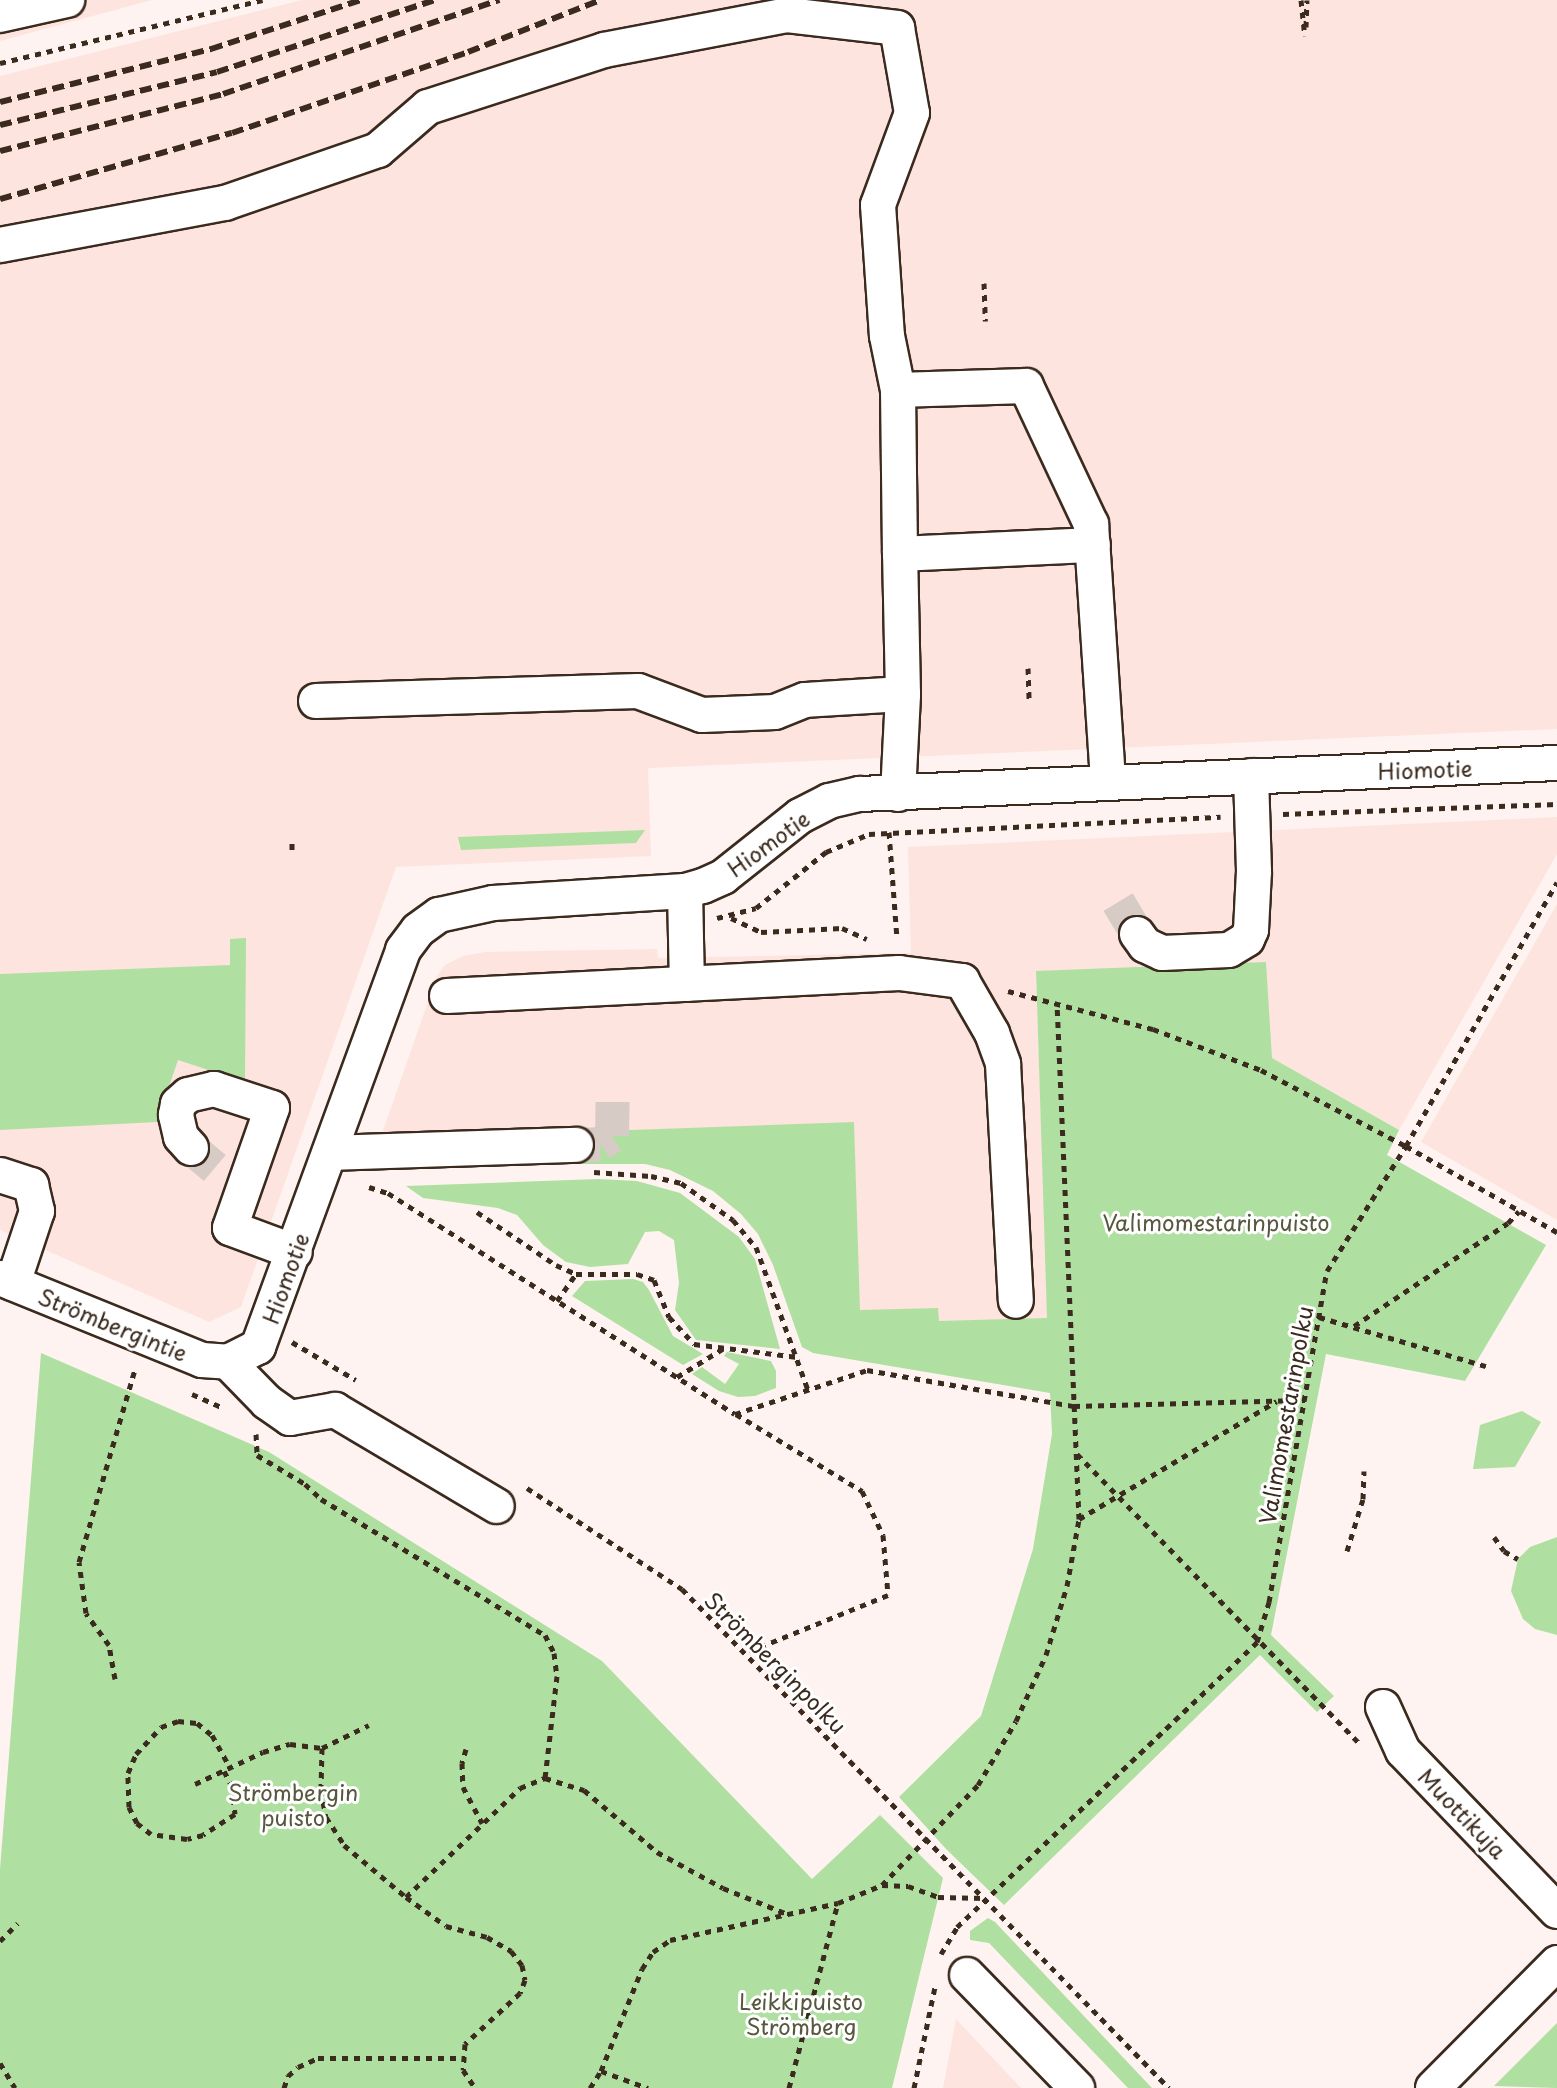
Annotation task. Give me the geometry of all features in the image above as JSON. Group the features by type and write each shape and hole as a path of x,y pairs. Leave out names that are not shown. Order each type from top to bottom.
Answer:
{"street":[{"path":"0,15 67,0"},
{"path":"0,245 225,203 378,150 428,107 604,50 787,15 897,28 912,113 878,205 887,336 898,390 903,694 898,794"},
{"path":"898,390 1026,386 1091,524 1108,782"},
{"path":"900,554 1093,545"},
{"path":"316,701 638,691 702,715 775,712 805,700 903,694"},
{"name":"Hiomotie","path":"228,1362 258,1347 403,950 418,930 439,915 463,907 685,906 800,816 829,801 860,794 1557,763"},
{"path":"1137,934 1145,945 1162,953 1229,950 1247,939 1253,918 1251,776"},
{"path":"685,906 687,984"},
{"path":"447,996 899,973 962,981 992,1033 1003,1064 1016,1301"},
{"path":"191,1148 181,1137 176,1115 178,1104 188,1095 214,1089 272,1108 230,1228 295,1252"},
{"path":"330,1153 582,1159"},
{"path":"0,1175 31,1185 37,1211 7,1281"},
{"name":"Strömbergintie","path":"7,1281 174,1351 202,1360 228,1362"},
{"path":"228,1362 267,1402 290,1418 335,1410 506,1493"},
{"name":"Muottikuja","path":"1383,1707 1403,1751 1557,1911"},
{"path":"1433,2088 1557,1963"},
{"path":"947,1973 1077,2088"}],"path":[{"path":"0,63 263,0"},
{"path":"1301,0 1305,36 1307,0"},
{"path":"984,283 985,321"},
{"path":"1028,668 1029,702"},
{"path":"685,906 729,917 756,908 835,846 869,834 907,831"},
{"path":"889,832 899,973"},
{"path":"292,843 292,854"},
{"name":"Valimomestarinpolku","path":"947,1973 942,1949 957,1927 1257,1642 1269,1602 1327,1271 1406,1146 1557,882"},
{"path":"962,981 1057,1002 1153,1029 1261,1070 1406,1146 1557,1232"},
{"path":"590,2088 601,2071 642,1969 653,1952 670,1940 838,1903 882,1885 929,1840 978,1785 1016,1721 1046,1655 1067,1586 1079,1519 1057,1002"},
{"path":"582,1159 681,1183 733,1220 756,1247 808,1390"},
{"path":"384,1180 366,1183 388,1193 735,1414 862,1491 883,1535 888,1595 745,1653"},
{"path":"1354,1326 1508,1223 1519,1211"},
{"path":"477,1212 556,1265 576,1274 637,1274 654,1280 669,1317 683,1336 694,1344 797,1357"},
{"path":"557,1301 576,1274"},
{"path":"1319,1317 1486,1366"},
{"path":"292,1341 368,1388"},
{"path":"677,1377 724,1348"},
{"path":"115,1679 109,1645 86,1613 79,1562 135,1369"},
{"path":"735,1414 867,1370 1074,1406 1305,1400"},
{"path":"1079,1519 1279,1400"},
{"path":"255,1425 257,1455 305,1484 321,1499 545,1635 554,1653 557,1676 545,1778"},
{"path":"1076,1453 1257,1642"},
{"path":"1347,1551 1363,1499 1364,1471"},
{"name":"Strömberginpolku","path":"506,1493 647,1564 682,1589 1169,2088"},
{"path":"1494,1537 1504,1551 1518,1559"},
{"path":"178,1721 197,1723 212,1735 227,1770 235,1814 203,1835 187,1839 151,1834 137,1823 129,1807 128,1773 136,1754 161,1727 178,1721"},
{"path":"195,1784 290,1744 322,1748 369,1725"},
{"path":"322,1748 321,1790 326,1817 344,1845 446,1926 487,1937 511,1951 522,1965 525,1980 520,1993 465,2044 461,2058 463,2070 475,2088"},
{"path":"466,1749 462,1763 463,1787 482,1823"},
{"path":"406,1897 520,1788 545,1778 584,1790 657,1852 723,1888 786,1914"},
{"path":"882,1885 908,1886 938,1897 986,1898"},
{"path":"789,2088 838,1903"},
{"path":"0,1941 18,1923"},
{"path":"914,2088 947,1973"},
{"path":"284,2088 288,2076 298,2067 318,2058 461,2058"},
{"path":"0,2063 15,2088"},
{"path":"601,2071 648,2088"}],"shaded area":[{"path":"0,0 152,0 0,41"},
{"path":"302,0 1557,0 1557,729 648,768 651,856 396,867 241,1307 209,1322 0,1230 0,76"},
{"path":"1557,817 1557,854 1399,1130 1272,1058 1036,971 1048,1318 848,1325 841,1148 371,1165 437,976 445,965 463,956 485,952 657,949 658,958 911,953 908,847"},
{"path":"1557,904 1557,1220 1421,1142"},
{"path":"956,2019 1021,2088 943,2088"}],"green space":[{"path":"645,830 636,843 461,850 458,837"},
{"path":"246,938 245,1082 178,1060 157,1122 0,1130 0,974 230,965 230,939"},
{"name":"Valimomestarinpuisto","path":"1266,962 1272,1058 1399,1130 1387,1155 1546,1245 1465,1381 1326,1354 1271,1635 1334,1696 1317,1712 1260,1655 1004,1905 947,1850 899,1797 981,1716 1033,1549 1052,1434 1050,1393 813,1353 802,1347 773,1265 758,1234 741,1214 713,1191 670,1170 645,1164 576,1164 575,1132 854,1122 860,1310 938,1308 939,1321 1047,1318 1036,971"},
{"path":"598,1179 637,1181 680,1193 739,1237 755,1259 780,1349 696,1340 675,1310 679,1283 674,1240 659,1231 645,1232 628,1264 590,1267 566,1262 543,1245 517,1215 498,1208 423,1198 406,1186"},
{"path":"633,1279 643,1282 649,1290 673,1336 703,1354 683,1365 572,1296 585,1281"},
{"path":"727,1352 771,1361 776,1371 776,1388 755,1396 738,1397 719,1391 692,1374 702,1367 725,1384 739,1364 724,1356"},
{"name":"Strömbergin puisto","path":"41,1353 269,1452 602,1661 812,1879 880,1815 943,1878 892,2088 0,2088 0,1869"},
{"path":"1522,1411 1541,1422 1515,1467 1473,1469 1480,1425"},
{"path":"1557,1537 1557,1635 1535,1629 1523,1619 1511,1591 1518,1559 1530,1547"},
{"path":"988,1918 1152,2088 1128,2088 989,1943 970,1940 970,1931"},
{"path":"1557,2023 1557,2088 1494,2086"}],"tunnel":[{"path":"1118,902 1137,934"},
{"path":"576,1145 600,1144 612,1136 613,1097"},
{"path":"191,1148 215,1168"}],"railway":[{"path":"0,102 211,49 361,0"},
{"path":"0,125 217,72 435,0"},
{"path":"0,151 223,94 499,0"},
{"path":"0,199 232,133 468,52 601,0"}],"park label":[{"name":"Leikkipuisto Strömberg","path":"801,2012"}]}
